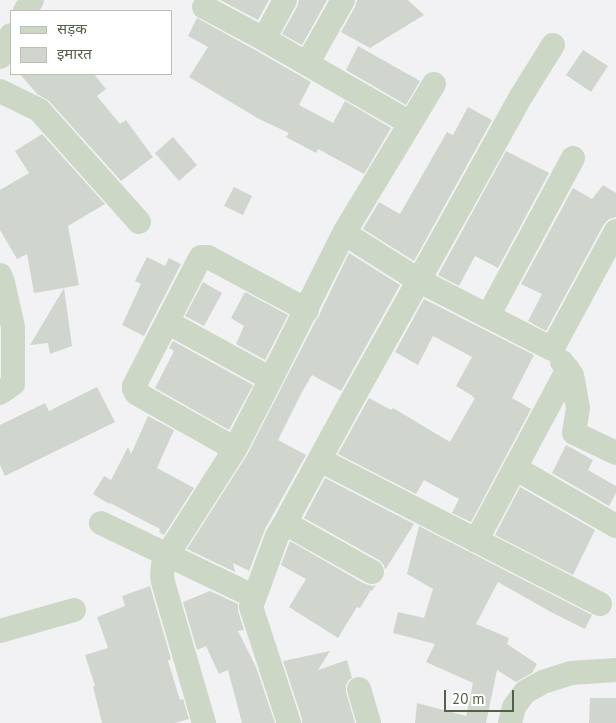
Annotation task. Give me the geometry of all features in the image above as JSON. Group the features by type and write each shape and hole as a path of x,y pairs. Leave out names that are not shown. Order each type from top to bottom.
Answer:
{"street":[{"path":"264,40 285,0"},
{"path":"307,64 343,0"},
{"path":"204,7 410,123"},
{"path":"0,57 10,37"},
{"path":"289,723 251,607 277,536 520,98 553,45"},
{"path":"204,723 163,582 163,565 168,554 235,449 307,310 344,233 434,84"},
{"path":"0,91 39,110 139,222"},
{"path":"488,316 573,158"},
{"path":"552,349 616,231"},
{"path":"344,233 418,280 552,349 572,375 578,408 574,433 616,454"},
{"path":"235,449 136,393 134,389 198,262 201,257 208,257 307,310"},
{"path":"0,393 13,384 13,327 1,280"},
{"path":"167,322 272,379"},
{"path":"476,541 568,369"},
{"path":"320,460 600,604"},
{"path":"515,468 616,526"},
{"path":"101,523 255,597"},
{"path":"285,523 372,572"},
{"path":"0,631 74,610"},
{"path":"510,723 514,707 525,692 543,682 572,674 616,670"},
{"path":"358,689 369,723"}],"building":[{"path":"220,0 269,0 258,20"},
{"path":"299,0 327,0 302,45 282,34"},
{"path":"357,0 408,0 424,15 370,48 341,32"},
{"path":"197,18 311,82 299,105 333,123 345,101 391,128 364,174 318,149 316,153 286,137 289,133 259,119 189,77 208,47 188,36"},
{"path":"358,46 420,81 406,105 346,70"},
{"path":"583,50 608,66 591,92 566,75"},
{"path":"21,75 95,75 106,89 97,96 120,124 126,120 153,157 121,181 49,101 37,94"},
{"path":"468,107 492,120 414,261 363,229 379,202 400,214 447,132 453,135"},
{"path":"42,134 105,204 68,226 79,285 34,293 27,254 17,259 0,230 0,190 29,173 15,151"},
{"path":"173,137 197,165 179,181 155,153"},
{"path":"506,151 549,173 498,268 475,256 459,286 438,275"},
{"path":"603,185 616,193 616,217 609,219 604,224 546,331 528,321 542,294 521,284 573,188 592,199"},
{"path":"234,187 252,196 243,215 224,206"},
{"path":"349,253 400,285 341,391 312,375 302,392 278,440 306,455 265,529 249,571 233,563 235,572 187,549 247,455 319,316"},
{"path":"147,257 165,266 169,258 181,264 144,336 122,325 141,284 135,281"},
{"path":"203,282 222,293 204,326 185,316"},
{"path":"64,288 72,346 50,354 48,343 30,345"},
{"path":"245,292 288,315 265,360 236,344 244,326 231,318"},
{"path":"424,299 534,355 512,398 531,409 471,522 452,513 459,499 424,480 416,494 338,454 369,398 391,410 393,408 450,442 475,398 456,386 472,357 433,336 418,365 395,352"},
{"path":"173,341 253,385 229,430 155,388 174,351 169,348"},
{"path":"97,387 115,422 5,476 0,465 0,425 45,403 49,411"},
{"path":"148,416 174,430 157,468 194,488 164,535 159,532 160,529 93,494 104,476 111,480 128,447 131,454"},
{"path":"566,445 593,460 588,470 616,486 616,493 609,506 552,473"},
{"path":"325,478 414,524 385,570 384,565 379,560 304,518"},
{"path":"520,487 595,530 573,575 495,535"},
{"path":"419,526 592,615 585,629 498,582 476,624 509,638 507,644 537,664 532,673 516,682 497,670 486,723 415,723 417,703 466,716 473,683 426,662 435,644 393,633 398,612 424,618 433,589 407,574"},
{"path":"290,541 365,584 376,585 360,608 357,607 338,638 289,607 306,579 281,565"},
{"path":"150,586 171,659 168,661 180,700 183,699 189,719 175,723 102,723 93,687 95,686 85,655 108,648 97,617 125,606 122,596"},
{"path":"210,591 238,604 238,611 244,630 238,631 256,667 275,723 242,723 228,670 219,674 206,646 197,650 183,602"},
{"path":"330,651 318,670 347,660 352,678 346,685 346,692 355,723 302,723 283,661"},
{"path":"590,698 616,698 616,723 589,723"}]}
